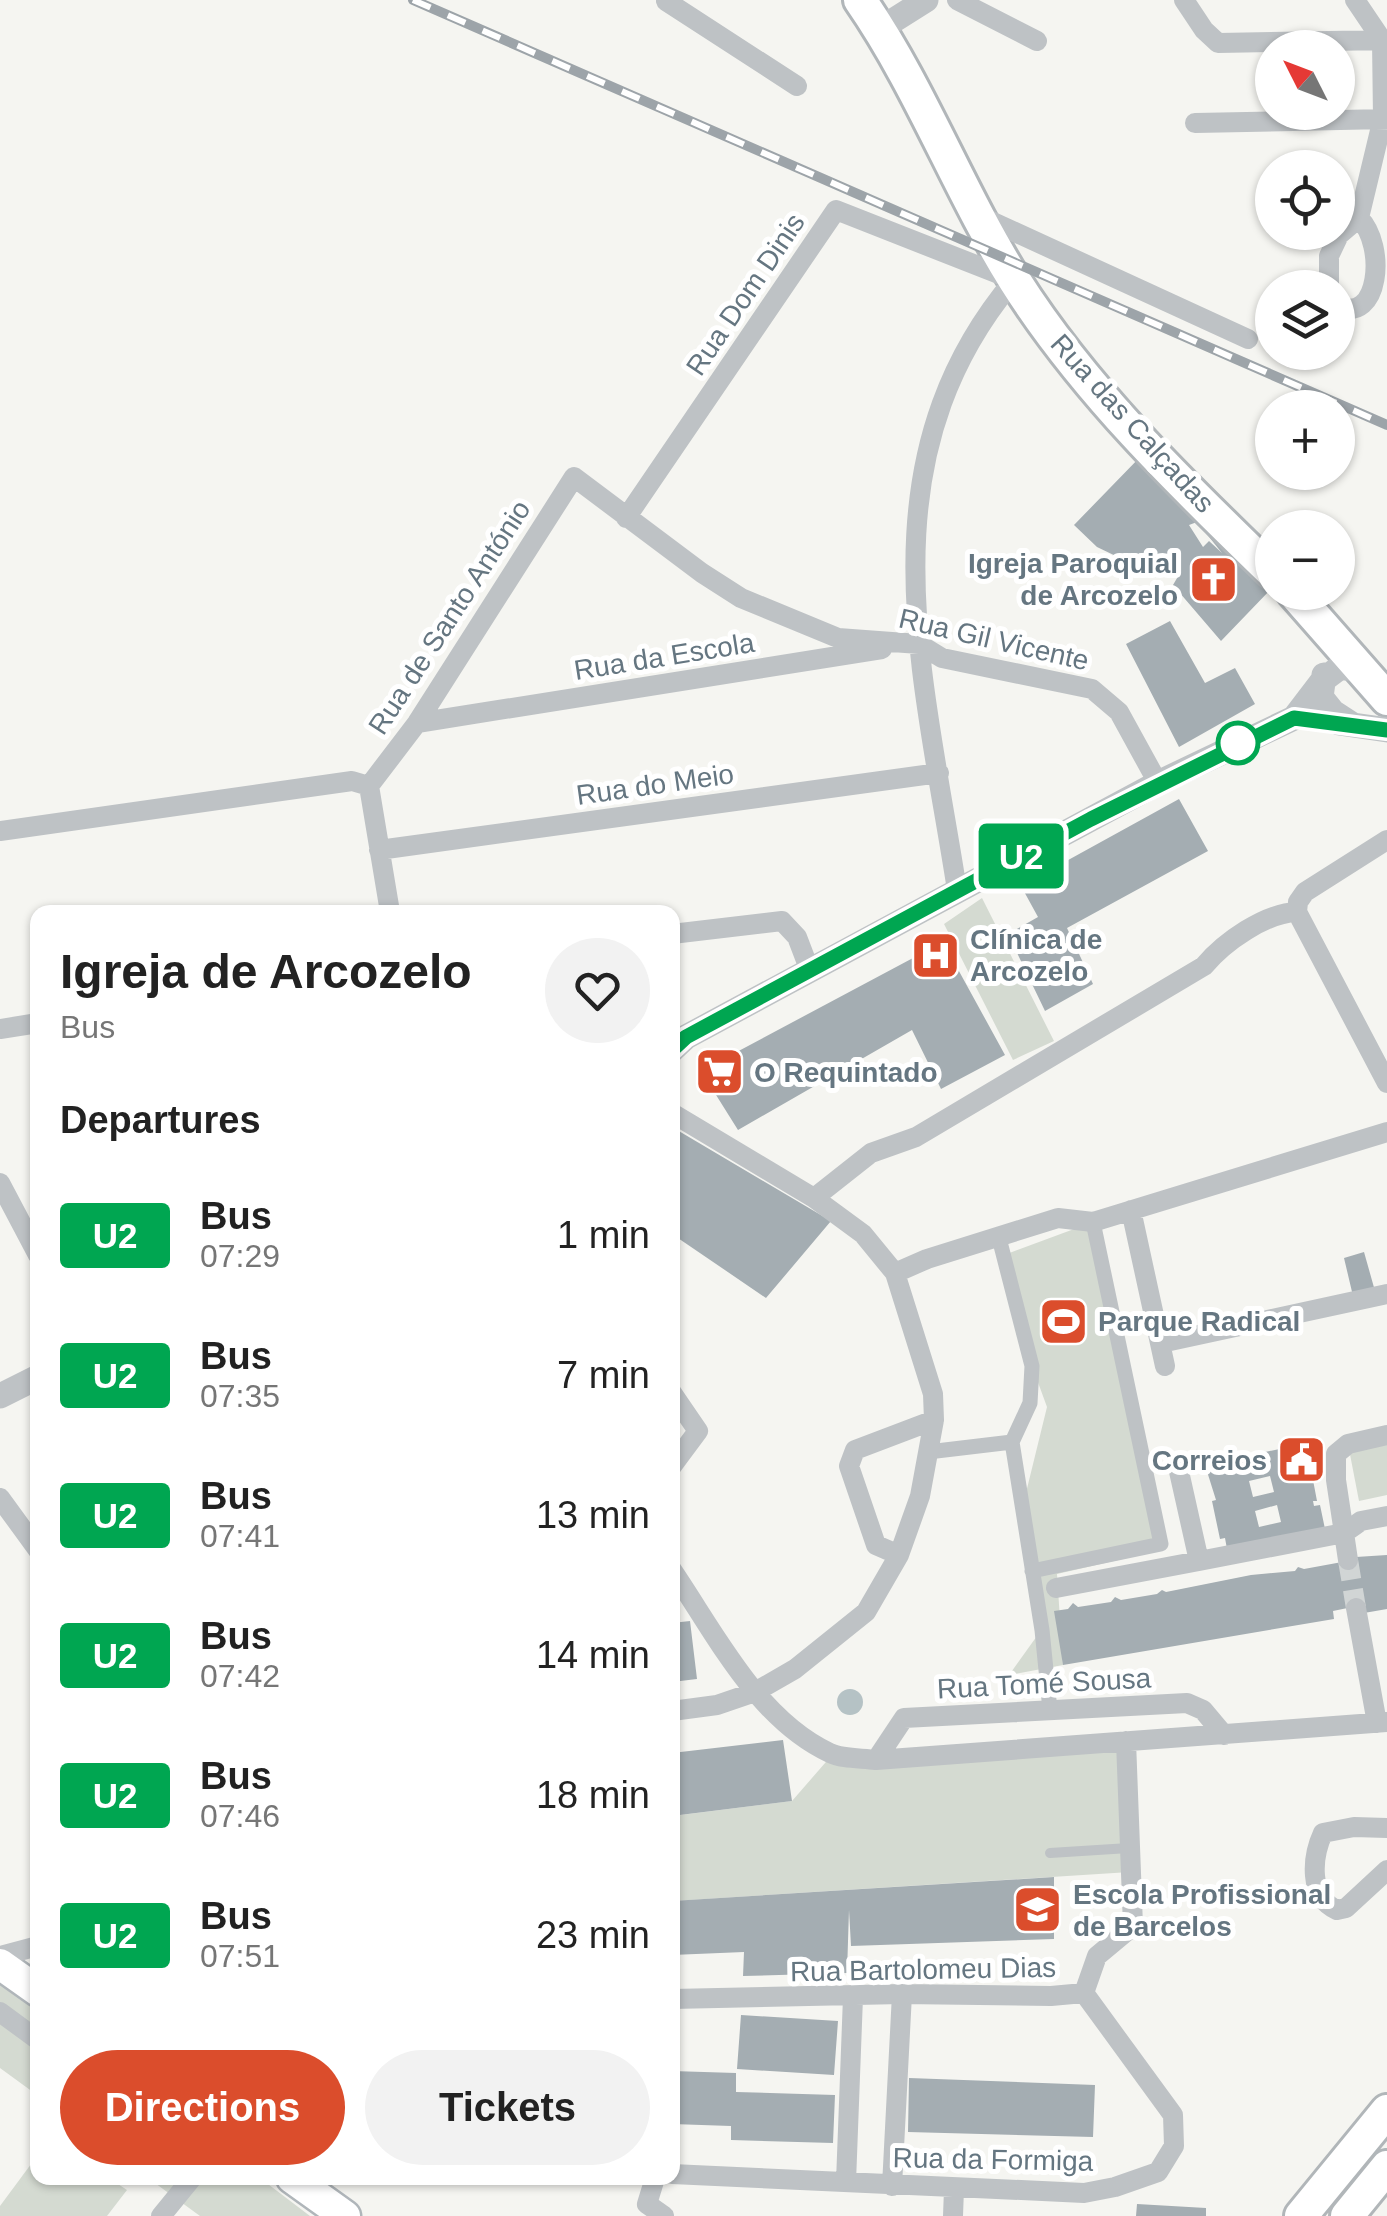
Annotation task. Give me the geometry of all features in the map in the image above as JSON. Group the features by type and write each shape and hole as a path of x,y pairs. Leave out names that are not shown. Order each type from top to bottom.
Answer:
{"main road":[{"name":"Rua das Calçadas","path":"860,0 922,104 1014,280 1044,324 1082,374 1255,555"},
{"path":"1310,610 1384,697"},
{"path":"0,1964 30,1985"},
{"path":"1301,2216 1387,2111"},
{"path":"1347,2216 1387,2166"},
{"path":"302,2185 345,2216"}],"street":[{"path":"666,0 797,86"},
{"path":"880,30 926,0"},
{"path":"957,0 1037,40"},
{"path":"1184,0 1218,43 1384,40"},
{"path":"1327,270 1333,245 1347,225 1359,218 1385,118 1384,40 1355,0"},
{"path":"1195,122 1385,118"},
{"name":"Rua Dom Dinis","path":"626,518 836,210 1014,280"},
{"path":"980,216 1248,339"},
{"path":"1355,308 1374,292 1383,259 1379,241 1359,218"},
{"path":"957,890 914,606 913,543 922,464 952,379 977,328 1014,280"},
{"name":"Rua Gil Vicente","path":"574,477 742,598 838,638 919,644 942,658 1092,688 1120,712 1158,784"},
{"name":"Rua de Santo António","path":"369,786 417,723 574,477"},
{"path":"1331,634 1321,697 1333,712 1353,725"},
{"name":"Rua da Escola","path":"417,723 919,644"},
{"path":"680,1040 1158,784 1294,718 1323,680 1339,668 1358,668"},
{"path":"1353,725 1375,712 1384,697"},
{"path":"1294,718 1387,730"},
{"name":"Rua do Meio","path":"379,850 939,772"},
{"path":"0,831 352,781 369,786 389,905"},
{"path":"1387,840 1305,892 1297,912 1387,1083"},
{"path":"814,1198 871,1153 916,1137 1204,966 1215,953 1266,921 1297,912"},
{"path":"680,933 782,921 797,937 810,971"},
{"path":"0,1028 30,1025"},
{"path":"680,1118 814,1198 863,1234 895,1273 934,1394 934,1420 920,1496 899,1556 866,1612 795,1669 755,1692 717,1705 680,1709"},
{"path":"895,1273 927,1259 1058,1218 1093,1222 1387,1132"},
{"path":"1,1187 30,1240"},
{"path":"1131,1210 1166,1366"},
{"path":"1032,1571 1161,1544 1093,1222"},
{"path":"999,1238 1032,1366 1030,1403 1012,1442 1050,1710"},
{"path":"1161,1343 1387,1294"},
{"path":"0,1396 30,1381"},
{"path":"680,1404 698,1430 680,1455"},
{"path":"899,1556 876,1545 848,1466 855,1450 934,1420"},
{"path":"1348,1560 1336,1454 1348,1444 1387,1435"},
{"path":"928,1452 1012,1442"},
{"path":"1178,1467 1199,1561"},
{"path":"0,1498 30,1539"},
{"path":"1056,1588 1344,1533 1361,1521 1387,1516"},
{"path":"680,1582 755,1692 794,1730 832,1754 876,1760 1382,1722 1356,1608"},
{"name":"Rua Tomé Sousa","path":"876,1760 904,1718 1186,1702 1202,1710 1224,1735"},
{"name":"Rua Bartolomeu Dias","path":"680,1999 1084,1993 1096,1956 1133,1926 1126,1741"},
{"path":"1387,1828 1333,1829 1323,1833 1314,1854 1318,1893 1328,1906 1337,1910 1346,1908 1387,1870"},
{"path":"0,1956 30,1948"},
{"name":"Rua da Formiga","path":"680,2174 1084,2193 1158,2172 1174,2146 1172,2115 1084,1993"},
{"path":"892,2186 902,1994"},
{"path":"846,2182 853,1997"},
{"path":"0,2012 30,2034"},
{"path":"161,2216 186,2185"},
{"path":"652,2185 648,2204 664,2216"},
{"path":"953,2216 954,2189"},
{"path":"1082,2216 1084,2193"}],"lane":[{"path":"1050,1853 1129,1848"}],"shaded area":[{"path":"982,898 1054,1041 1013,1060 944,924"},
{"path":"1093,1222 1162,1550 1057,1574 1063,1665 1009,1675 1042,1629 1022,1509 1047,1407 1032,1366 1004,1255"},
{"path":"1387,1435 1387,1495 1359,1501 1348,1444"},
{"path":"850,1689 859,1693 863,1702 859,1711 850,1715 841,1711 837,1702 841,1693"},
{"path":"1122,1748 1130,1872 680,1901 680,1815 792,1801 832,1755"},
{"path":"0,1981 30,2005 30,2090 0,2068"},
{"path":"30,2165 30,2185 120,2185 127,2190 107,2216 0,2216 0,2206"},
{"path":"158,2185 269,2185 310,2216 200,2216"}],"building":[{"path":"1142,455 1255,571 1255,606 1221,641 1173,585 1180,573 1159,558 1147,571 1097,547 1074,525","holes":["1197,522 1222,553 1209,541 1203,547 1189,525"]},
{"path":"1170,621 1205,683 1235,668 1255,704 1179,747 1126,644"},
{"path":"1179,799 1208,851 1067,928 1093,984 1045,1011 1008,934 1038,917 1021,886"},
{"path":"943,942 1005,1055 941,1089 912,1030 738,1130 701,1071"},
{"path":"680,1132 831,1221 766,1298 680,1239"},
{"path":"1364,1252 1375,1291 1353,1296 1344,1258"},
{"path":"1304,1444 1308,1481 1313,1480 1317,1501 1313,1501 1314,1506 1320,1505 1325,1529 1227,1549 1225,1538 1220,1539 1212,1501 1216,1500 1205,1465 1243,1456 1245,1466 1267,1461 1265,1452","holes":["1270,1476 1274,1492 1253,1497 1249,1481","1277,1505 1281,1522 1259,1527 1255,1511"]},
{"path":"1387,1555 1387,1609 1364,1613 1362,1605 1333,1611 1334,1619 1063,1665 1054,1611 1068,1609 1073,1603 1078,1607 1111,1602 1115,1597 1121,1600 1356,1557"},
{"path":"690,1621 697,1679 680,1681 680,1622"},
{"path":"783,1740 792,1801 680,1815 680,1752"},
{"path":"1054,1877 1054,1939 851,1946 849,1910 847,1973 743,1976 744,1952 680,1955 680,1900"},
{"path":"741,2015 838,2021 834,2075 737,2069"},
{"path":"680,2071 736,2073 736,2092 835,2095 833,2143 731,2140 731,2126 680,2124"},
{"path":"909,2078 1095,2085 1093,2137 908,2132"},
{"path":"1137,2204 1206,2208 1206,2216 1136,2216"}],"tunnel":[{"path":"1348,1560 1356,1608"}],"railway":[{"path":"413,0 1387,425"}],"bus line":[{"name":"U2","path":"680,1043 957,890 1244,740 1294,718 1387,730"}],"place":[{"name":"Igreja Paroquial de Arcozelo","path":"1213,579"},
{"name":"Clínica de Arcozelo","path":"935,955"},
{"name":"O Requintado","path":"719,1072"},
{"name":"Parque Radical","path":"1063,1321"},
{"name":"Correios","path":"1302,1460"},
{"name":"Escola Profissional de Barcelos","path":"1038,1910"}]}
